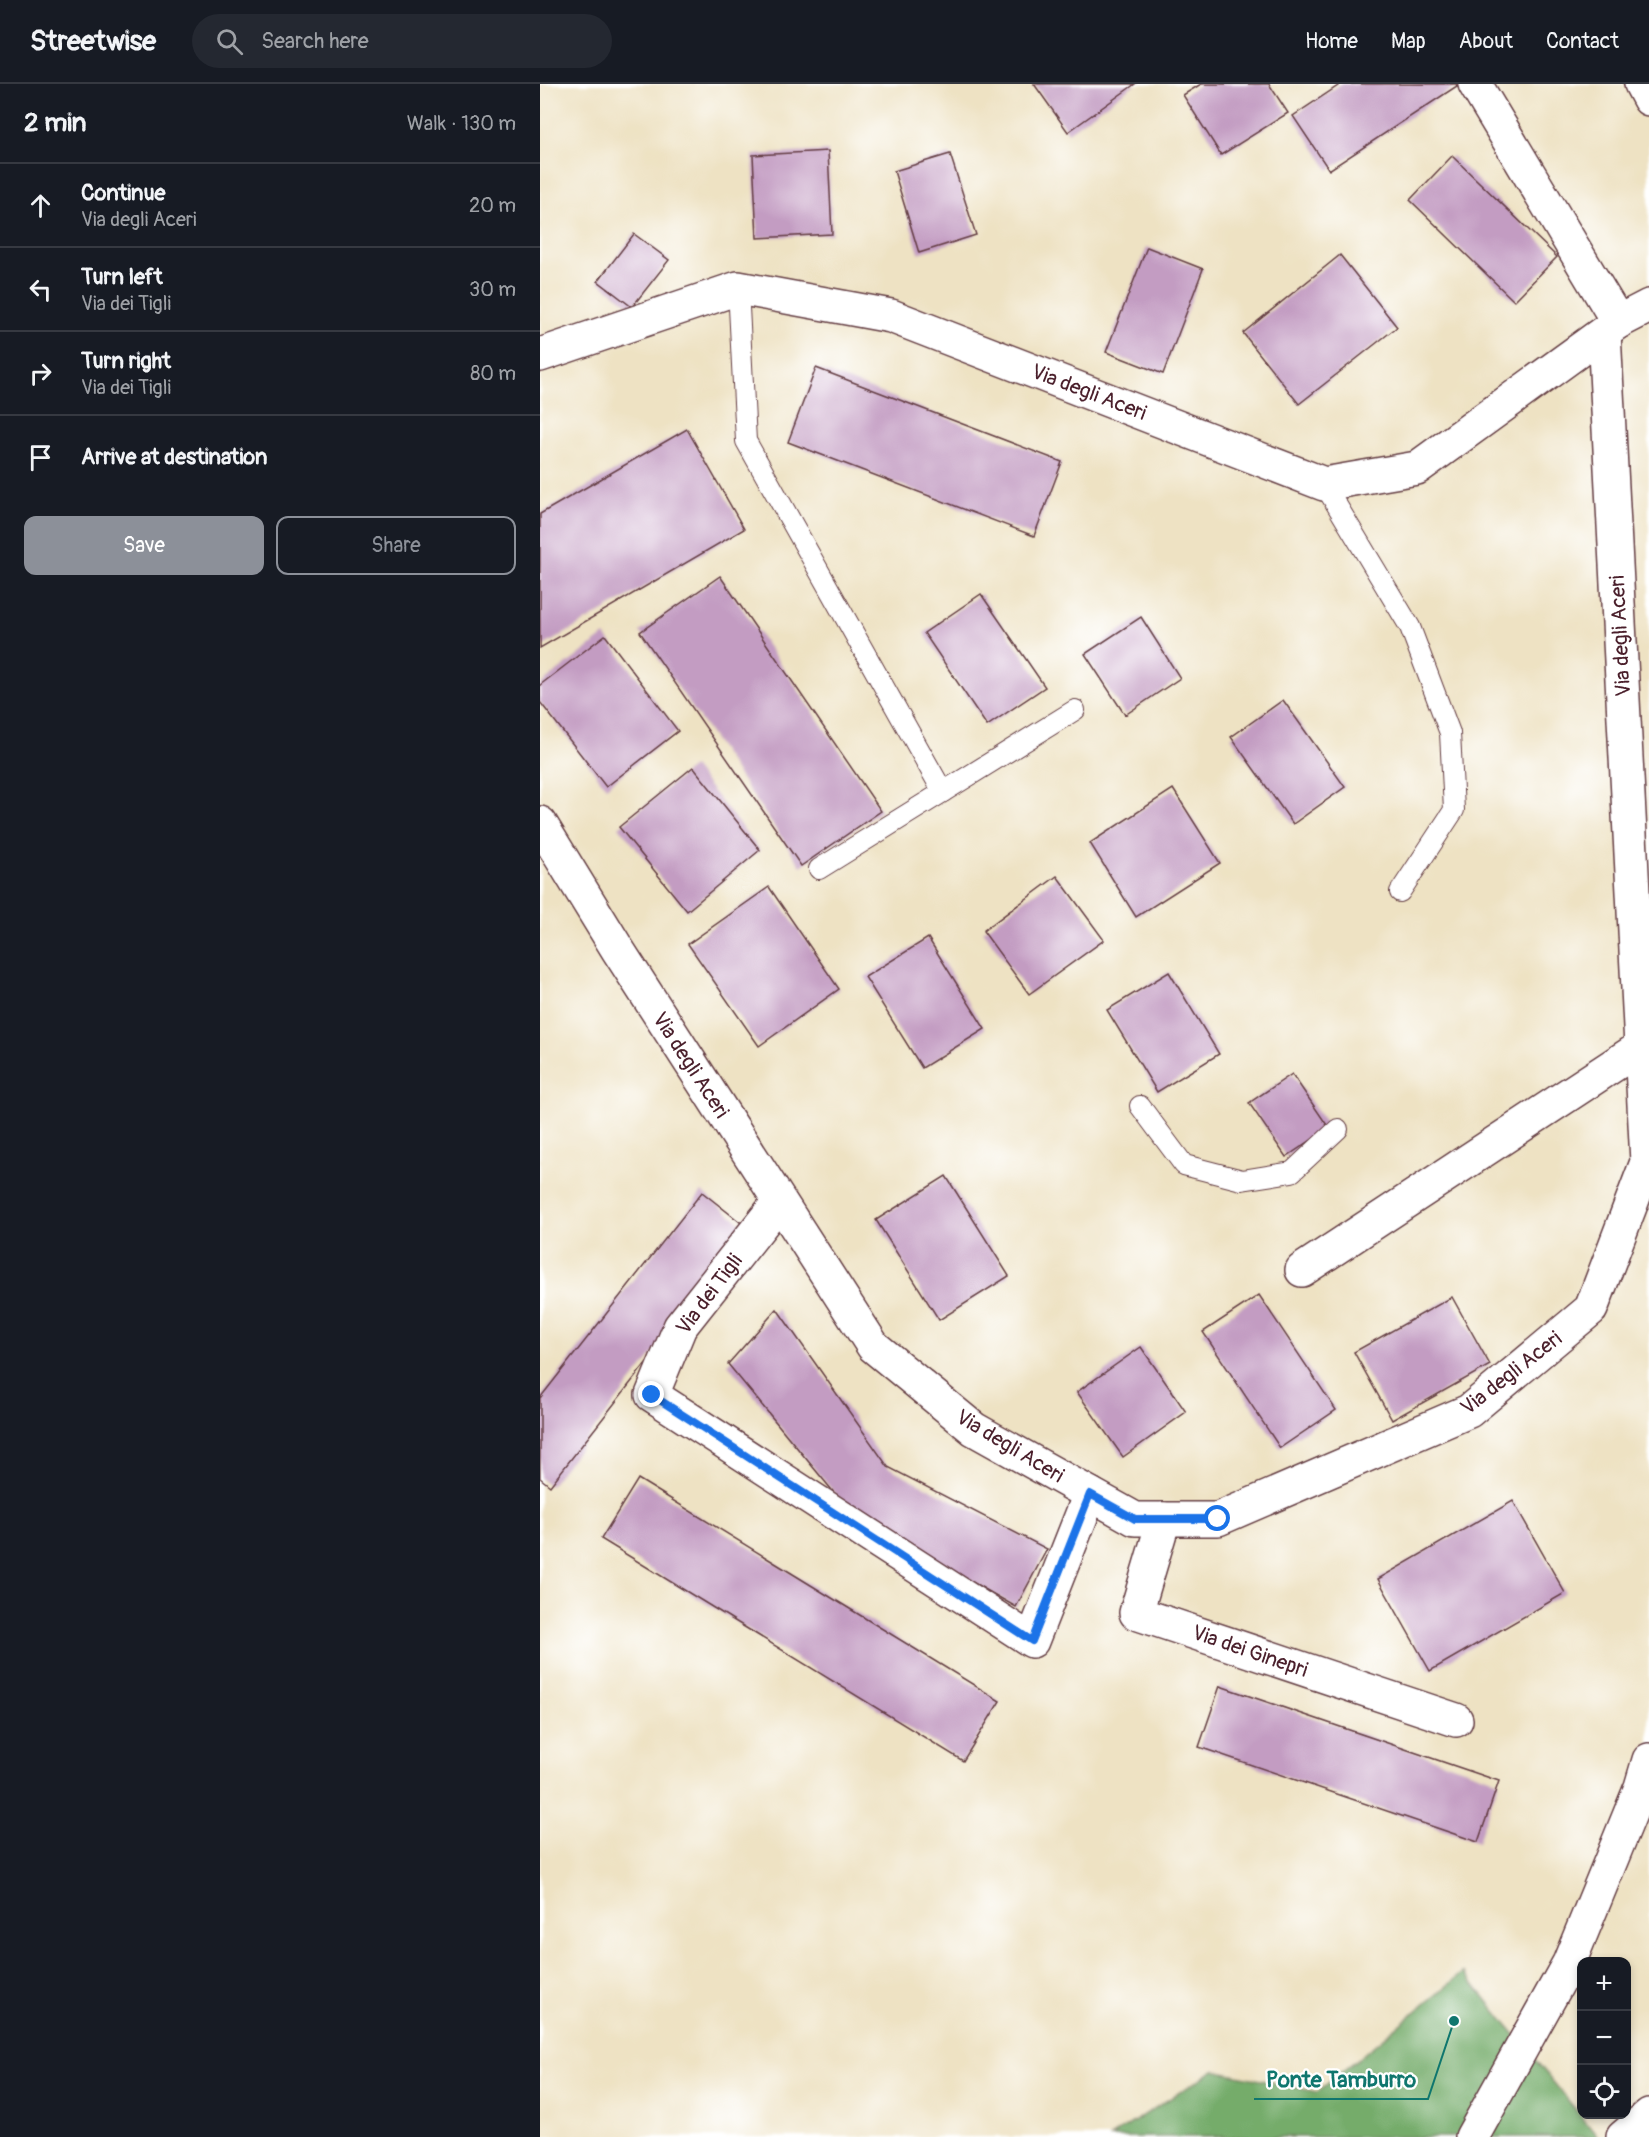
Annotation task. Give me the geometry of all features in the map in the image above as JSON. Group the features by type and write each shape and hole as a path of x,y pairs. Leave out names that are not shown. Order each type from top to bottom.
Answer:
{"main road":[{"path":"1475,84 1611,328"},
{"path":"1641,84 1649,99"},
{"name":"Via degli Aceri","path":"540,355 738,288 891,316 1324,483"},
{"path":"1324,483 1417,468 1611,328 1649,306"},
{"name":"Via degli Aceri","path":"540,823 779,1202 873,1346 974,1429 1135,1519 1218,1519 1469,1411 1591,1309 1647,1161 1611,328"},
{"path":"1302,1270 1641,1047"},
{"name":"Via dei Tigli","path":"779,1202 680,1327 652,1395 1032,1641 1090,1494"},
{"name":"Via dei Ginepri","path":"1164,1519 1136,1613 1456,1720"},
{"path":"1472,2137 1569,1963 1641,1787 1649,1760"},
{"path":"1623,2137 1649,2115"}],"lane":[{"path":"738,288 746,441 943,792"},
{"path":"1324,483 1410,627 1450,733 1454,810 1400,892"},
{"path":"819,868 1075,710"},
{"path":"1140,1106 1184,1165 1242,1180 1292,1172 1338,1129"}],"green space":[{"path":"1464,1972 1577,2111 1577,2119 1583,2119 1598,2137 1110,2137 1214,2070 1317,2092"}],"building":[{"path":"1034,84 1135,84 1068,132"},
{"path":"1201,84 1269,84 1288,113 1221,155 1183,95"},
{"path":"1341,84 1456,84 1457,86 1329,170 1293,116"},
{"path":"828,151 832,234 757,238 753,155"},
{"path":"950,154 976,235 919,253 894,171"},
{"path":"1452,156 1557,257 1514,301 1410,200"},
{"path":"634,234 669,260 632,307 598,281"},
{"path":"1147,247 1203,269 1163,374 1106,352"},
{"path":"1340,255 1397,327 1299,404 1243,333"},
{"path":"816,368 1062,462 1034,536 788,442"},
{"path":"687,429 744,529 540,648 540,514"},
{"path":"720,576 881,811 801,866 640,632"},
{"path":"981,594 1045,687 987,726 924,633"},
{"path":"1141,617 1180,678 1125,715 1085,654"},
{"path":"605,635 678,731 606,787 540,702 540,685"},
{"path":"1283,700 1345,787 1293,824 1231,737"},
{"path":"693,767 760,850 687,911 619,827"},
{"path":"1173,789 1220,863 1136,917 1090,843"},
{"path":"1057,876 1104,940 1029,994 983,931"},
{"path":"769,887 839,989 759,1046 688,944"},
{"path":"928,938 985,1029 922,1068 865,977"},
{"path":"1169,972 1219,1054 1157,1092 1107,1010"},
{"path":"1292,1074 1329,1128 1286,1157 1249,1103"},
{"path":"946,1176 1009,1276 939,1320 876,1220"},
{"path":"702,1192 750,1230 550,1486 540,1478 540,1398"},
{"path":"1259,1295 1336,1410 1280,1448 1203,1332"},
{"path":"1452,1297 1490,1365 1392,1420 1354,1352"},
{"path":"777,1309 888,1467 1047,1549 1016,1607 850,1512 728,1364"},
{"path":"1141,1347 1186,1412 1123,1457 1077,1392"},
{"path":"638,1479 1000,1701 963,1761 601,1539"},
{"path":"1513,1501 1565,1593 1430,1671 1378,1579"},
{"path":"1220,1686 1499,1781 1478,1842 1199,1747"}],"place":[{"name":"Ponte Tamburro","path":"1454,2021"}],"route":[{"path":"652,1395 1032,1641 1090,1494 1135,1519 1218,1519"}]}
